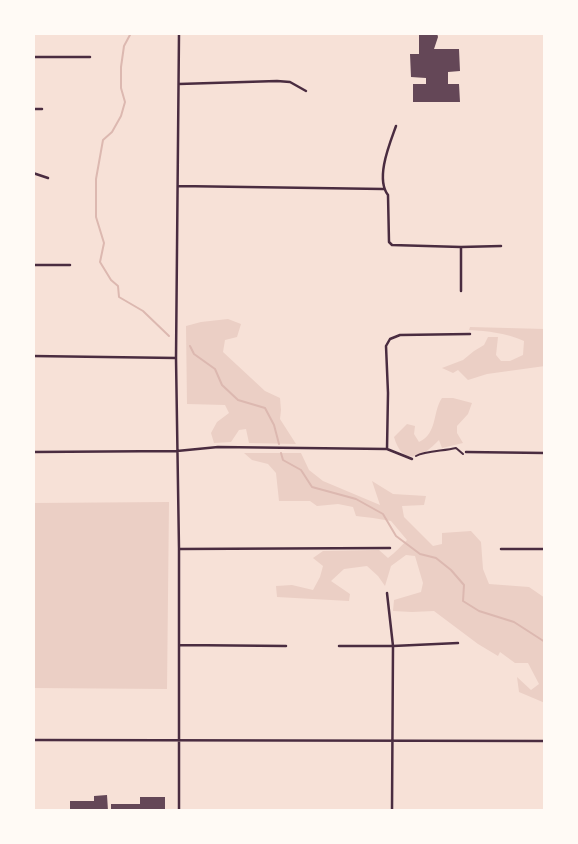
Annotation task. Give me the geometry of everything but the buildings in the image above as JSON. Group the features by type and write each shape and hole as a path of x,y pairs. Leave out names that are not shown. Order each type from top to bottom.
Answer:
{"street":[{"path":"178,811 180,645 176,358 179,33"},
{"path":"33,57 90,57"},
{"path":"179,84 277,81 290,82 306,91"},
{"path":"33,109 42,109"},
{"path":"396,125 384,157 383,189 388,195 389,242 392,245 501,246"},
{"path":"33,173 48,178"},
{"path":"178,186 383,189"},
{"path":"461,247 461,291"},
{"path":"33,265 71,265"},
{"path":"387,449 386,346 390,339 400,335 470,334"},
{"path":"33,356 176,358"},
{"path":"33,452 177,452 218,447 387,449 412,459"},
{"path":"466,452 545,453"},
{"path":"179,549 390,548"},
{"path":"501,549 545,549"},
{"path":"387,593 393,646 392,811"},
{"path":"339,646 458,643"},
{"path":"180,645 286,646"},
{"path":"33,740 544,741"}],"path":[{"path":"412,459 422,453 456,448"}],"shaded area":[{"path":"228,319 241,324 237,337 225,340 223,352 265,391 280,398 280,419 296,444 249,443 246,429 239,430 231,442 214,443 211,433 217,422 229,413 225,405 187,404 186,326"},
{"path":"470,327 545,329 545,366 487,374 468,380 458,370 453,373 442,368 463,360 484,345 488,337 498,337 496,355 501,361 510,361 523,355 524,341 497,333 469,330"},
{"path":"442,398 472,403 468,414 457,426 457,433 463,443 442,448 439,440 420,455 414,457 403,453 394,437 407,424 415,426 414,434 419,442 425,438 432,428"},
{"path":"244,453 301,453 309,470 323,481 380,505 372,481 393,494 426,496 424,505 402,506 404,517 433,546 442,544 442,533 471,531 481,542 483,569 489,584 529,587 545,598 545,703 519,692 517,677 531,690 539,684 528,663 515,663 500,652 498,656 434,611 393,611 394,600 421,592 423,583 415,556 406,555 391,566 385,586 367,566 344,569 331,581 350,594 349,601 277,597 276,586 292,585 313,590 323,566 313,558 323,551 379,550 388,558 407,540 391,521 356,516 353,507 338,504 317,506 310,501 279,501 276,473 268,464 252,460"},
{"path":"169,502 167,689 33,688 33,503"}],"waterway":[{"path":"131,33 124,46 121,67 121,88 125,102 112,132 103,140 96,179 96,217 104,243 100,262 118,286 119,297 143,311 169,336"},
{"path":"190,346 194,354 215,369 222,385 238,400 265,408 274,425 279,444"},
{"path":"281,453 283,460 301,470 312,487 356,499 383,514 396,536 420,554 436,558 451,570 464,585 463,601 479,611 514,622 545,642"}]}
